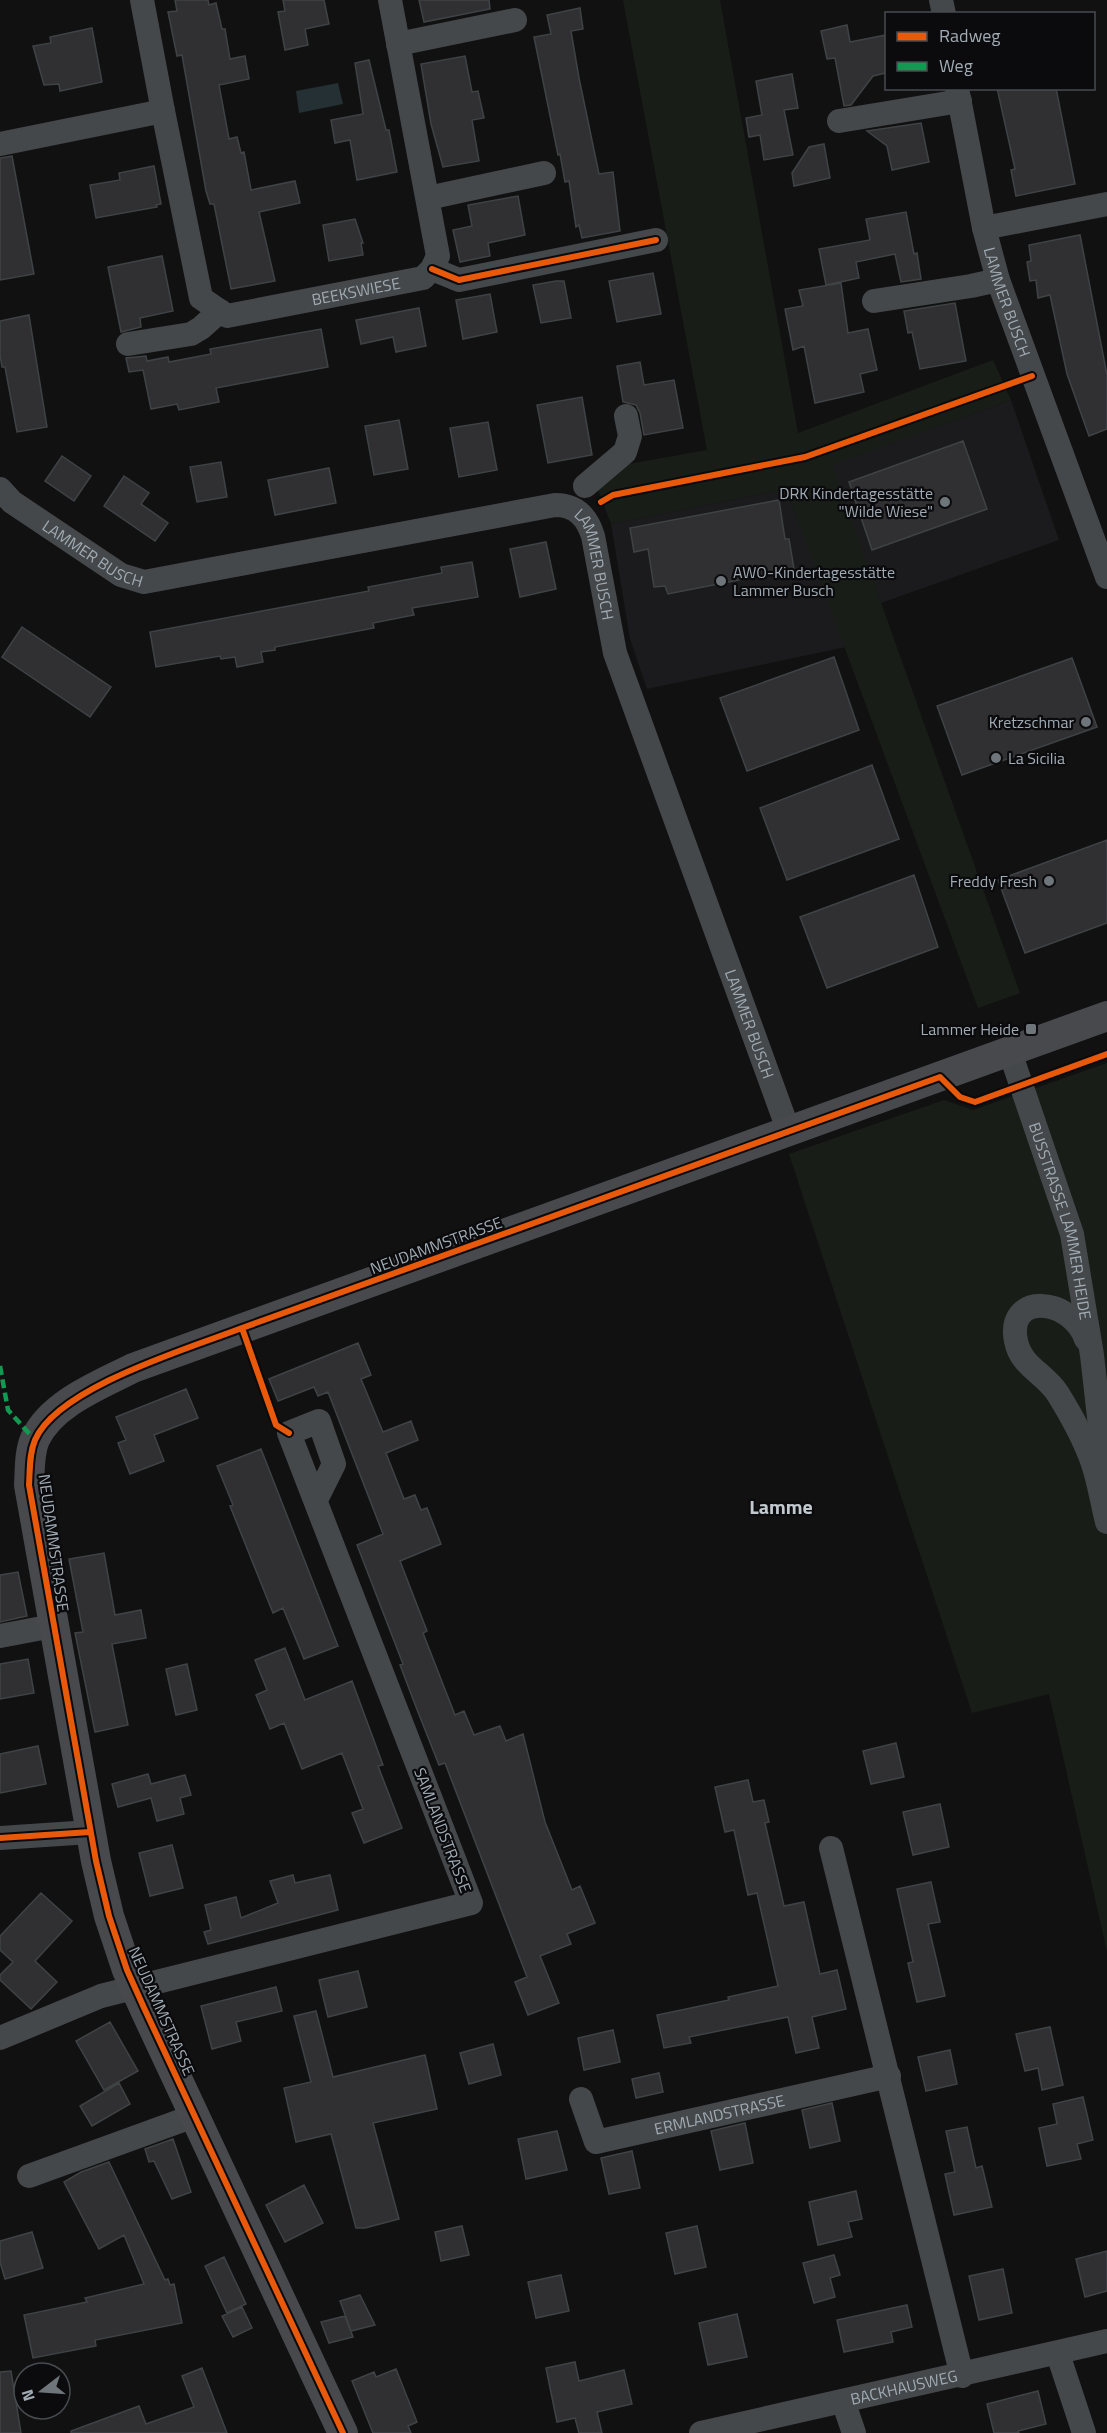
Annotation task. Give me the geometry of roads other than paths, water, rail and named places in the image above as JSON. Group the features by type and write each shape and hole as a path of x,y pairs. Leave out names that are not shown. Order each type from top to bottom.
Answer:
{"main road":[{"name":"NEUDAMMSTRASSE","path":"343,2433 135,1988 109,1916 90,1832 29,1485 30,1460 35,1440 44,1424 57,1412 133,1368 1107,1016"}],"street":[{"path":"128,344 191,334 220,311 201,298 142,0"},
{"path":"390,0 438,256 432,269 459,280 656,240"},
{"path":"398,44 514,20"},
{"path":"839,121 959,95"},
{"name":"LAMMER BUSCH","path":"959,95 984,228 998,280 1107,578"},
{"path":"0,144 163,111"},
{"path":"428,198 544,174"},
{"path":"984,228 1107,204"},
{"name":"BEEKSWIESE","path":"220,311 227,316 423,278 432,269"},
{"path":"874,301 998,280"},
{"path":"585,486 625,452 630,436 626,416"},
{"name":"LAMMER BUSCH","path":"0,489 12,502 121,575 144,582 555,505 567,505 588,521 593,536 615,653 789,1132"},
{"name":"BUSSTRASSE LAMMER HEIDE","path":"1010,1052 1072,1234 1092,1355 1107,1488"},
{"path":"1092,1355 1083,1332 1072,1317 1059,1309 1048,1305 1036,1306 1022,1314 1016,1323 1016,1340 1024,1362 1055,1390 1069,1412 1092,1463 1107,1522"},
{"name":"SAMLANDSTRASSE","path":"135,1988 471,1903 316,1500"},
{"path":"0,1636 53,1626"},
{"path":"0,1838 90,1832"},
{"path":"831,1848 962,2376"},
{"path":"0,2038 101,1996 135,1988"},
{"name":"ERMLANDSTRASSE","path":"581,2099 596,2142 889,2076"},
{"path":"29,2176 194,2116"},
{"name":"BACKHAUSWEG","path":"701,2433 962,2376 1107,2341"},
{"path":"1058,2354 1084,2433"},
{"path":"843,2401 854,2433"}],"place":[{"name":"DRK Kindertagesstätte \"Wilde Wiese\"","path":"945,502"},
{"name":"AWO-Kindertagesstätte Lammer Busch","path":"721,581"},
{"name":"Kretzschmar","path":"1086,722"},
{"name":"La Sicilia","path":"996,758"},
{"name":"Freddy Fresh","path":"1049,881"},
{"name":"Lammer Heide","path":"1031,1029"}],"district":[{"name":"Lamme","path":"781,1507"}]}
